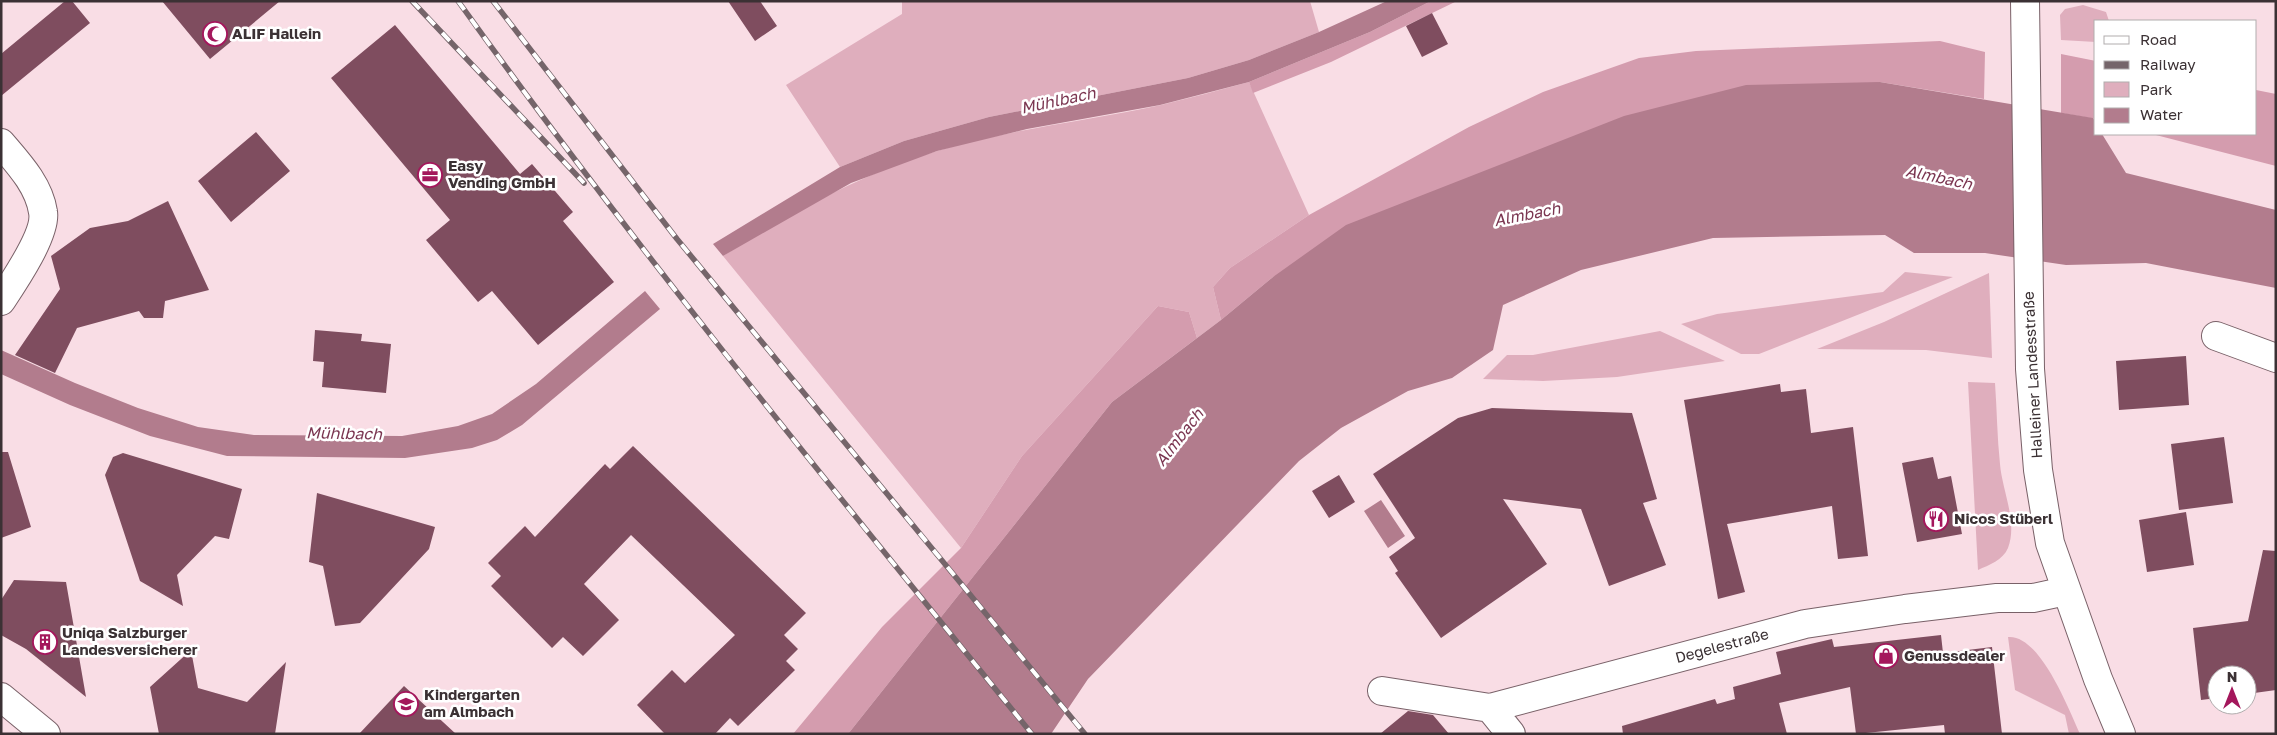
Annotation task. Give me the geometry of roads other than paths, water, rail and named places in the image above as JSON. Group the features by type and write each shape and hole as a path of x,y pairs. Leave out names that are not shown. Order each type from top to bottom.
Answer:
{"street":[{"name":"Halleiner Landesstraße","path":"2026,1 2028,296 2030,369 2038,470 2050,544 2066,591 2122,734"},
{"path":"1,143 29,177 44,213 34,248 1,301"},
{"path":"2216,336 2276,358"},
{"name":"Degelestraße","path":"1382,691 1490,708 1805,624 1997,598 2034,598 2066,591"},
{"path":"1,697 46,734"},
{"path":"1490,708 1511,734"}],"water":[{"path":"1387,1 1431,1 1370,32 1249,82 1160,105 1027,129 937,151 851,183 723,256 713,244 840,167 904,141 989,117 1188,78 1249,60 1319,32"},
{"name":"Almbach","path":"1880,82 2093,118 2094,135 2103,135 2126,173 2276,210 2276,288 2146,263 2066,265 1985,253 1914,253 1885,235 1713,238 1581,270 1503,305 1493,350 1452,378 1408,391 1341,428 1299,461 1088,679 1051,734 848,734 1112,402 1221,320 1273,277 1346,225 1624,116 1746,85"},
{"path":"645,291 660,309 522,425 497,440 472,448 405,458 227,456 150,436 70,405 1,374 1,350 75,383 138,408 198,427 254,435 402,436 458,426 492,414 536,384"},
{"path":"1381,500 1405,536 1388,548 1364,511"}],"railway":[{"path":"412,1 584,183"},
{"path":"458,1 596,188 739,372 1032,734"},
{"path":"493,1 677,239 1085,734"}],"place":[{"name":"ALIF Hallein","path":"215,34"},
{"name":"Easy Vending GmbH","path":"430,175"},
{"name":"Nicos Stüberl","path":"1936,519"},
{"name":"Uniqa Salzburger Landesversicherer","path":"45,642"},
{"name":"Genussdealer","path":"1886,656"},
{"name":"Kindergarten am Almbach","path":"406,704"}],"water label":[{"name":"Mühlbach","path":"1058,100"},
{"name":"Mühlbach","path":"344,433"}]}
